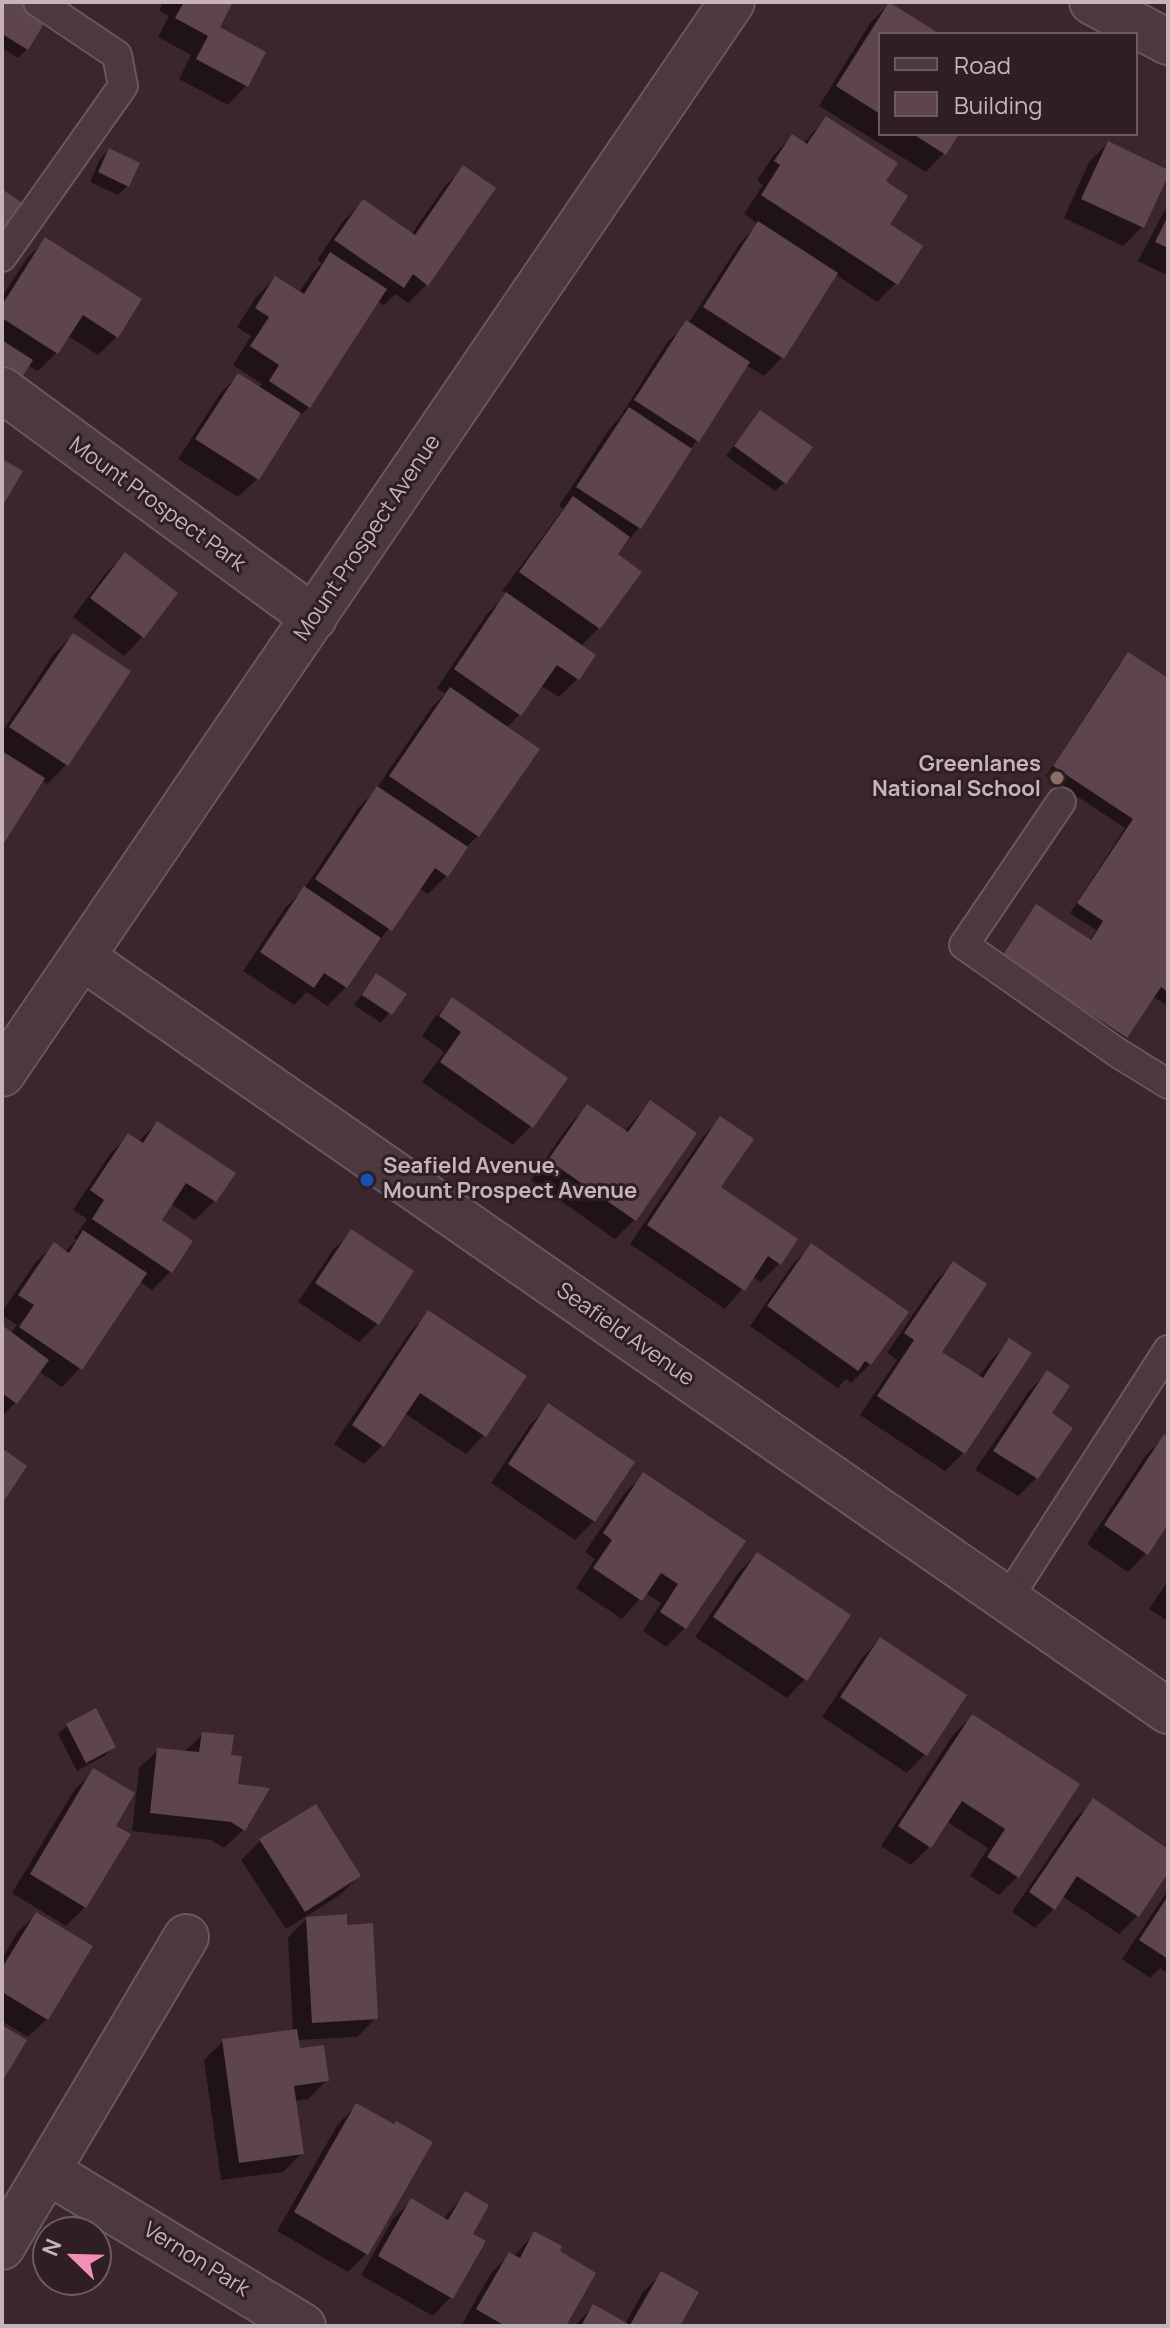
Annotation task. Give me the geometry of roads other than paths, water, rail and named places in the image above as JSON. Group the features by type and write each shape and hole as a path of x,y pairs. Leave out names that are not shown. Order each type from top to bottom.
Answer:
{"street":[{"name":"Mount Prospect Avenue","path":"2,1074 732,2"},
{"path":"1092,2 1168,42"},
{"name":"Mount Prospect Park","path":"2,390 314,618"},
{"name":"Seafield Avenue","path":"83,958 1168,1711"},
{"path":"2,2247 186,1937"},
{"name":"Vernon Park","path":"47,2171 303,2326"}],"lane":[{"path":"2,257 123,86 117,55 38,2"},
{"path":"1061,802 964,945 1118,1053 1168,1084"},
{"path":"1007,1600 1168,1350"}],"place":[{"name":"Greenlanes National School","path":"1057,778"},
{"name":"Seafield Avenue, Mount Prospect Avenue","path":"367,1180"}]}
